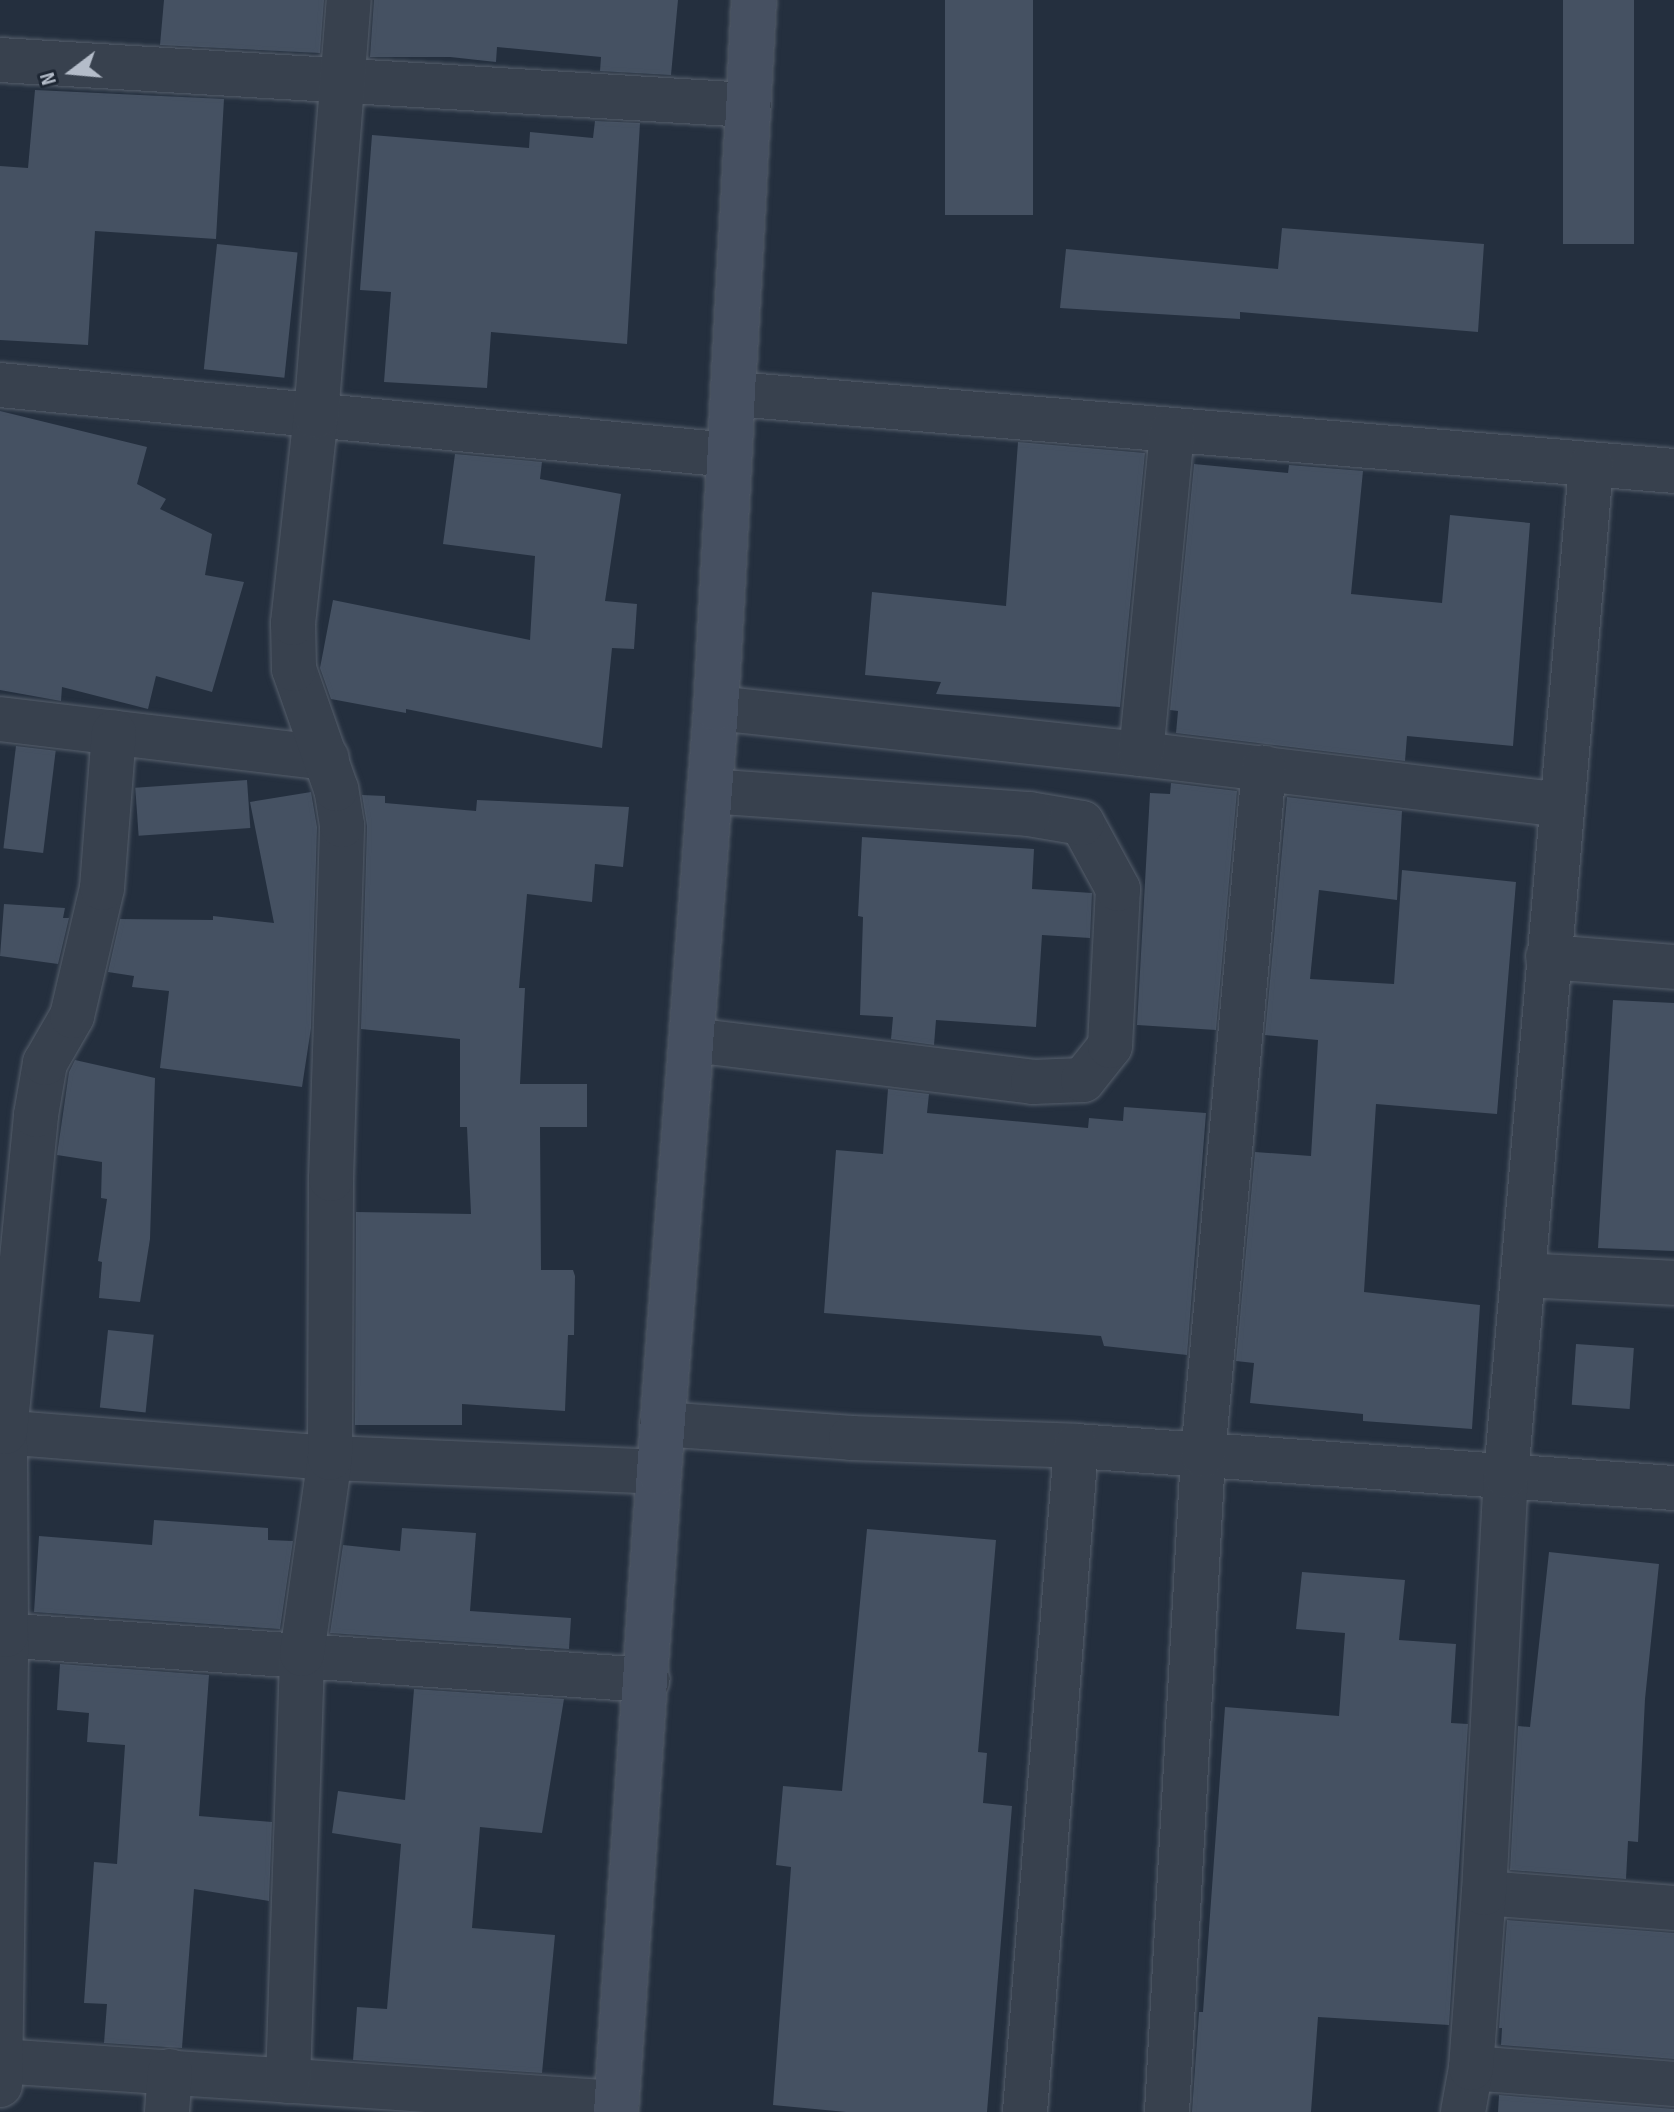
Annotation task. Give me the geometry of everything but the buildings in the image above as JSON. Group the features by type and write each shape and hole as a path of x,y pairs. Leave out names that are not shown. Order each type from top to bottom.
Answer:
{"street":[{"path":"288,2081 302,1654 330,1458 331,1179 342,825 327,758 294,669 293,623 316,416 349,0"},
{"path":"114,732 102,888 72,1016 45,1063 38,1102 2,1432 1,2069 169,2092 288,2081 616,2107 662,1424 716,708 754,0"},
{"path":"0,60 749,105"},
{"path":"0,385 729,455"},
{"path":"734,394 1674,471"},
{"path":"1141,754 1172,430"},
{"path":"1463,2112 1471,2068 1484,1893 1506,1476 1560,805 1591,465"},
{"path":"716,708 1264,768 1560,805"},
{"path":"0,719 327,758"},
{"path":"1167,2112 1203,1455 1264,768"},
{"path":"692,1040 1033,1082 1083,1080 1110,1046 1118,889 1082,823 1029,814 710,791"},
{"path":"1548,957 1674,967"},
{"path":"1523,1275 1674,1283"},
{"path":"662,1424 851,1438 1076,1446 1674,1488"},
{"path":"2,1432 330,1458 659,1472"},
{"path":"1025,2112 1076,1446"},
{"path":"3,1635 647,1680"},
{"path":"1484,1893 1674,1908"},
{"path":"1471,2068 1674,2084"}]}
